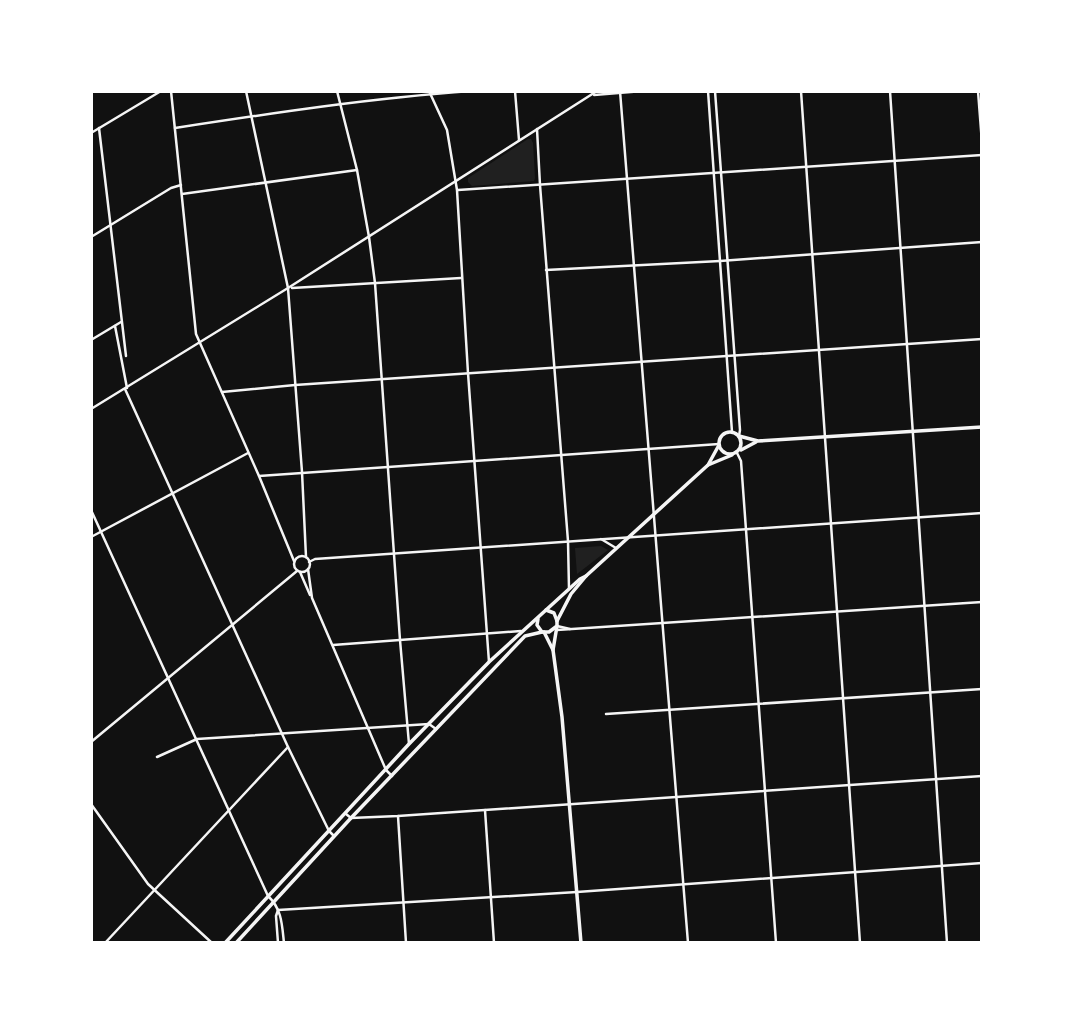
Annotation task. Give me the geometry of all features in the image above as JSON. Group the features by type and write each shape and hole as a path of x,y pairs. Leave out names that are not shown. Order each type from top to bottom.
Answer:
{"street":[{"path":"91,133 161,91"},
{"path":"171,91 196,334 259,476 294,561 294,567 299,571 312,598 386,770 392,776"},
{"path":"246,91 288,288 306,557 309,562 312,598"},
{"path":"337,91 357,170 375,283 409,744"},
{"path":"175,128 429,92 471,91"},
{"path":"515,91 519,141"},
{"path":"91,409 288,288 597,91"},
{"path":"590,95 643,91"},
{"path":"708,91 732,432"},
{"path":"715,91 739,436 742,445 736,453"},
{"path":"801,91 860,943"},
{"path":"890,91 947,943"},
{"path":"978,91 982,143"},
{"path":"429,92 447,130 457,190 489,662"},
{"path":"621,92 688,943"},
{"path":"99,128 125,356"},
{"path":"537,129 568,541 569,589"},
{"path":"457,190 982,155"},
{"path":"182,194 357,170"},
{"path":"91,237 171,188 181,185"},
{"path":"546,270 720,261 982,242"},
{"path":"288,288 461,278"},
{"path":"91,340 121,322"},
{"path":"115,326 126,388 288,747 329,831 335,836"},
{"path":"222,392 982,339"},
{"path":"708,465 720,438 732,432 758,441 982,427"},
{"path":"581,943 562,717 553,650 557,626 571,594 616,548 708,465 758,441"},
{"path":"719,444 723,453 736,453"},
{"path":"259,476 719,444"},
{"path":"91,537 248,453"},
{"path":"736,453 741,461 776,943"},
{"path":"91,510 268,896 282,916 284,943"},
{"path":"309,562 315,559 982,513"},
{"path":"601,539 616,548"},
{"path":"294,561 298,557 306,557"},
{"path":"91,742 299,571 308,569"},
{"path":"225,943 409,744 489,662 586,576"},
{"path":"557,626 570,629 982,602"},
{"path":"546,610 554,613 557,626"},
{"path":"538,617 537,625 553,650"},
{"path":"236,943 525,636 550,632 557,626"},
{"path":"333,645 521,631"},
{"path":"606,714 982,689"},
{"path":"157,757 197,739 429,724 436,729"},
{"path":"104,943 288,747"},
{"path":"346,814 351,818 398,816 982,776"},
{"path":"91,804 148,884 212,943"},
{"path":"485,810 494,943"},
{"path":"398,816 406,943"},
{"path":"278,910 982,863"},
{"path":"278,910 278,943"}],"shaded area":[{"path":"528,139 533,143 534,181 472,186 468,182 468,178"},
{"path":"601,546 608,550 577,574 575,548"}]}
